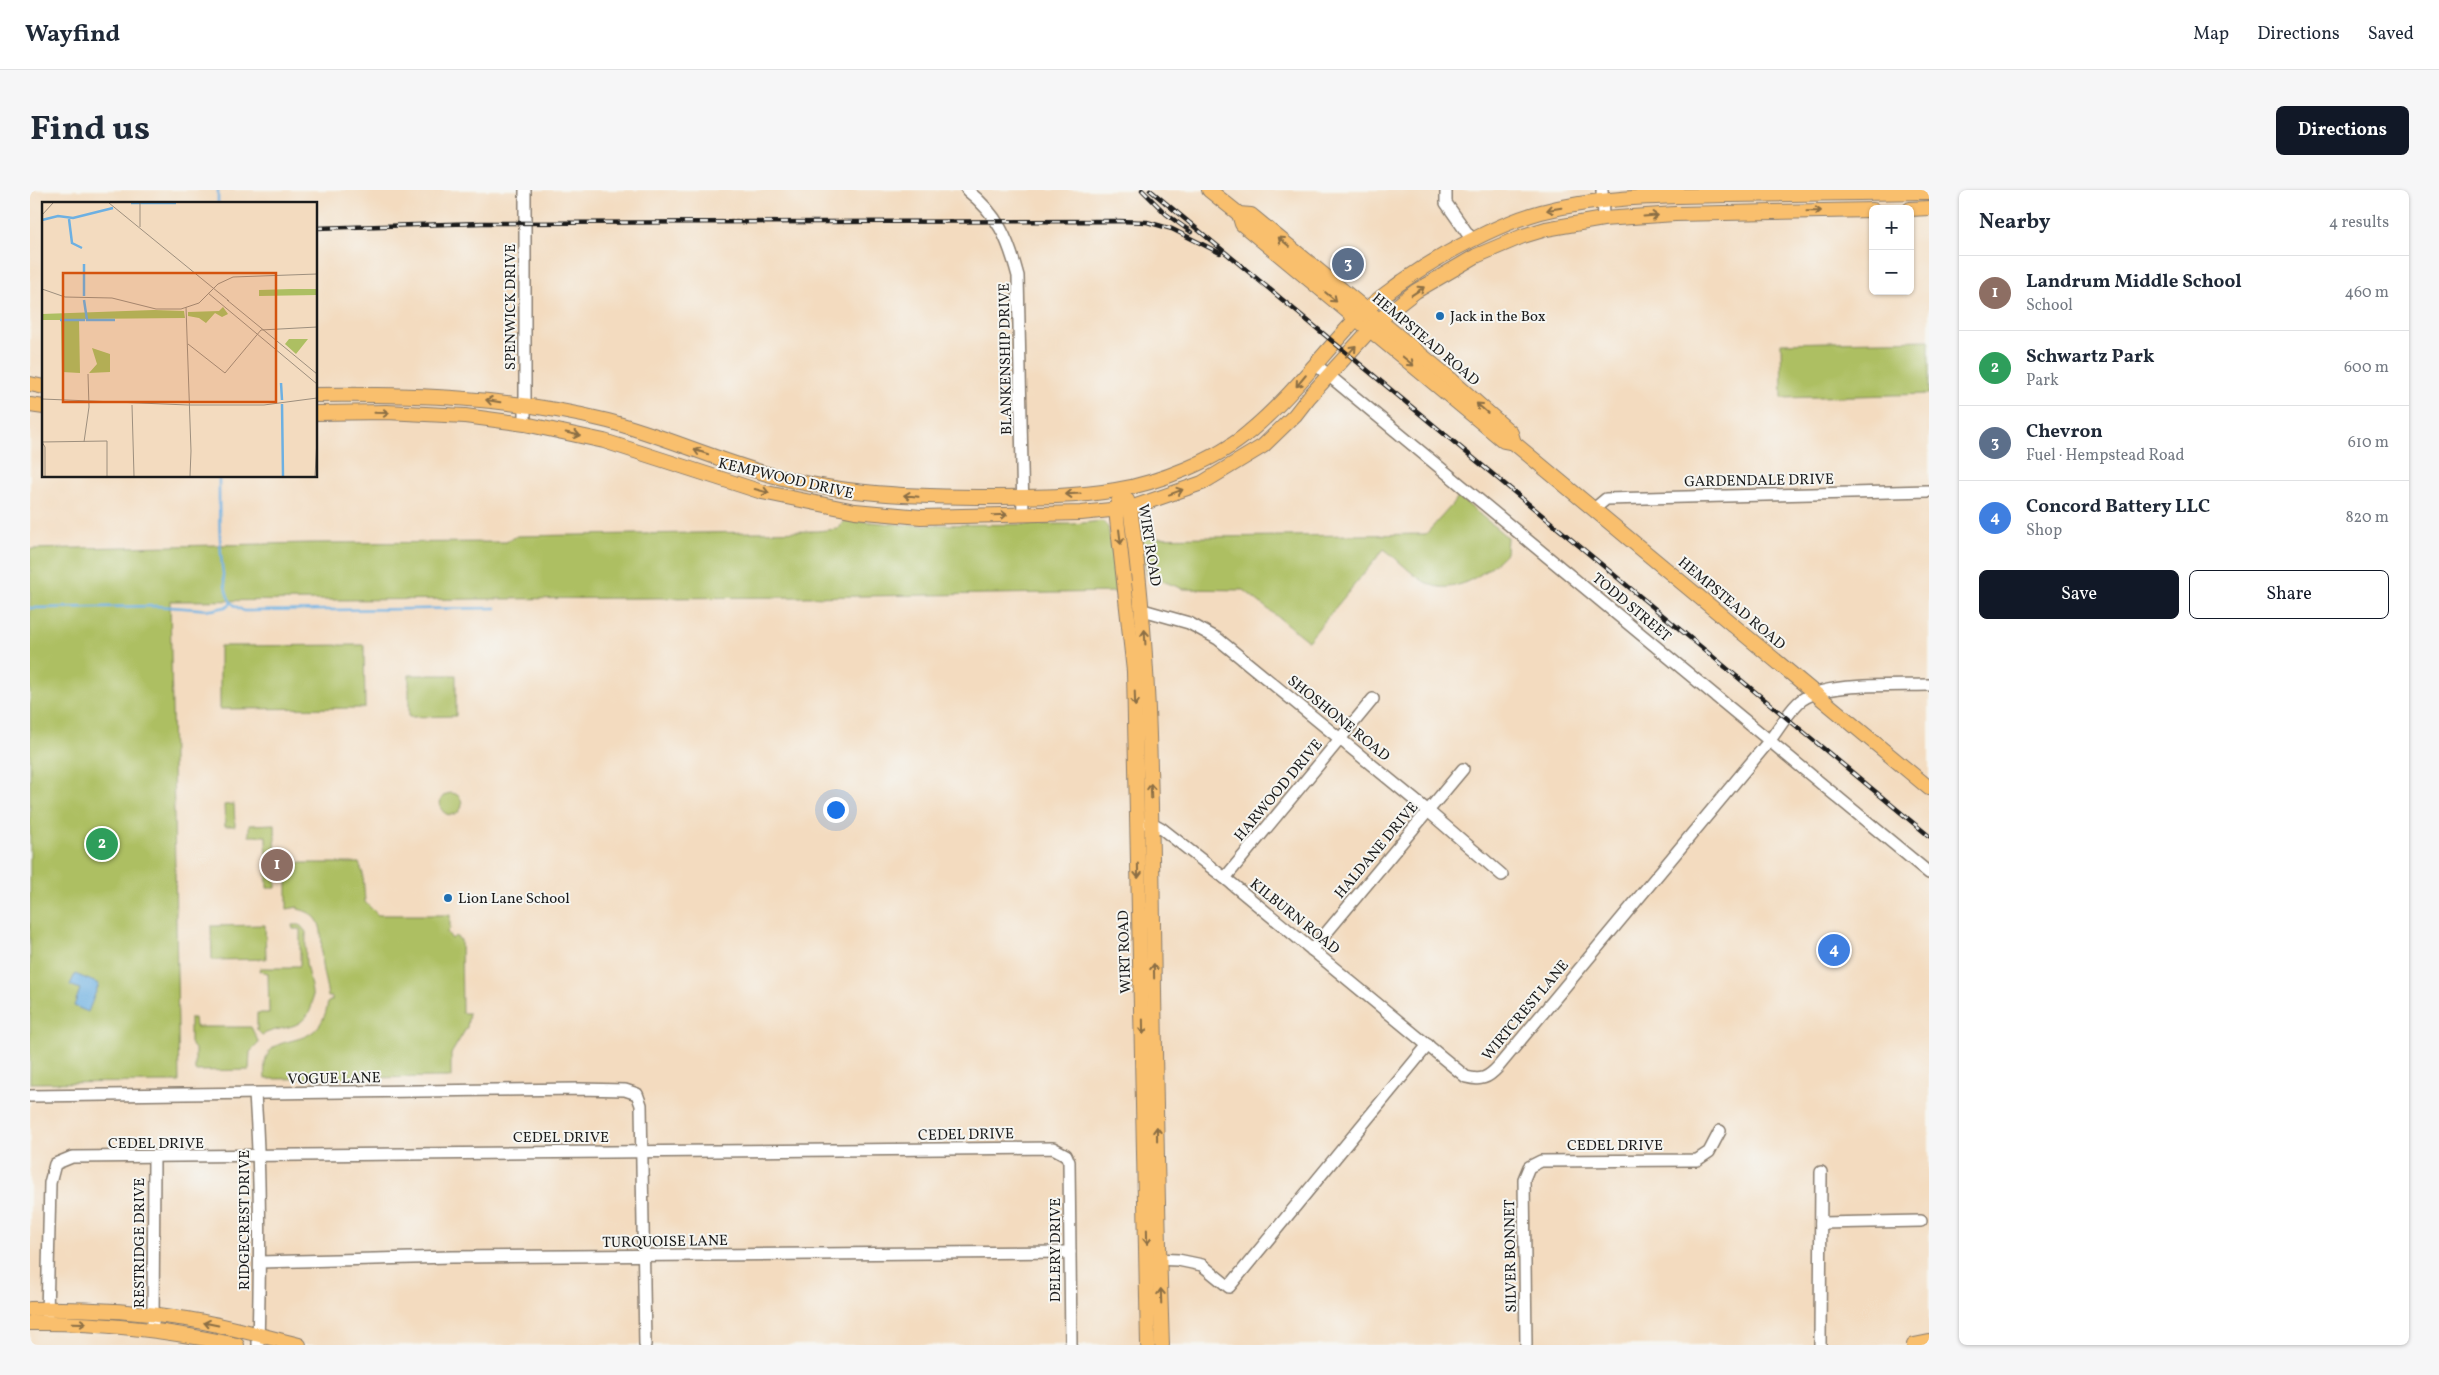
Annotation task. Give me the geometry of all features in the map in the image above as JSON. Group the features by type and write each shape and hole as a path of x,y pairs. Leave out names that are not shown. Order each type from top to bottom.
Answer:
{"main road":[{"name":"HEMPSTEAD ROAD","path":"1209,190 1239,214 1242,224 1375,325 1504,441 1514,443 1929,788"},
{"name":"KEMPWOOD DRIVE","path":"318,395 408,394 474,398 525,406 608,422 766,474 816,485 922,497 1023,497 1121,489 1186,470 1246,436 1290,394 1361,314 1406,279 1472,240 1517,219 1602,195 1929,192"},
{"path":"1749,194 1749,212"},
{"path":"1914,209 1929,208"},
{"name":"KEMPWOOD DRIVE","path":"318,413 358,412 465,416 525,424 604,441 718,479 814,504 855,511 921,517 1081,513 1123,509 1202,483 1263,446 1295,415 1375,325 1416,291 1476,256 1546,230 1602,219 1749,212 1869,210"},
{"path":"358,394 358,412"},
{"path":"1234,442 1245,457"},
{"name":"WIRT ROAD","path":"1121,489 1145,823"},
{"name":"WIRT ROAD","path":"1123,509 1143,610 1153,1259 1148,1345"},
{"name":"WIRT ROAD","path":"1153,1259 1162,1345"},
{"path":"30,1309 47,1316"},
{"path":"30,1323 47,1316 112,1310 237,1345"},
{"path":"153,1322 189,1320 258,1340 299,1345"}],"street":[{"name":"SPENWICK DRIVE","path":"525,190 525,424"},
{"name":"BLANKENSHIP DRIVE","path":"966,190 983,203 997,221 1008,240 1018,276 1023,514"},
{"path":"1446,190 1446,202 1472,240"},
{"path":"1602,195 1602,219"},
{"name":"TODD STREET","path":"1315,364 1929,872"},
{"name":"GARDENDALE DRIVE","path":"1594,509 1606,499 1929,491"},
{"name":"SHOSHONE ROAD","path":"1143,610 1189,623 1218,638 1428,811 1502,875"},
{"name":"WIRTCREST LANE","path":"1428,1045 1466,1077 1477,1080 1489,1077 1770,740 1799,702 1816,694 1842,687 1929,685"},
{"name":"HARWOOD DRIVE","path":"1225,878 1373,699"},
{"name":"HALDANE DRIVE","path":"1312,950 1463,769"},
{"name":"KILBURN ROAD","path":"1145,823 1225,878 1428,1045"},
{"path":"1153,1259 1202,1266 1228,1287 1428,1045"},
{"name":"VOGUE LANE","path":"30,1096 625,1090 638,1094 641,1105 641,1152"},
{"name":"RIDGECREST DRIVE","path":"255,1094 259,1156 260,1262 258,1340"},
{"name":"CEDEL DRIVE","path":"1529,1167 1541,1161 1697,1160 1709,1152 1720,1131"},
{"name":"CEDEL DRIVE","path":"47,1316 50,1182 55,1164 72,1158 1053,1148 1066,1155"},
{"path":"641,1152 645,1345"},
{"name":"DELERY DRIVE","path":"1066,1155 1069,1162 1071,1345"},
{"name":"RESTRIDGE DRIVE","path":"153,1322 154,1158"},
{"name":"SILVER BONNET","path":"1526,1345 1524,1179 1529,1167"},
{"path":"1820,1345 1821,1172"},
{"path":"1821,1223 1921,1221"},
{"name":"TURQUOISE LANE","path":"260,1262 451,1257 643,1257 1070,1252"}],"green space":[{"path":"1929,340 1929,394 1782,398 1781,343"},
{"path":"1459,497 1507,537 1506,553 1499,560 1482,573 1462,584 1441,587 1431,585 1419,578 1384,549 1308,641 1244,590 1183,589 1147,575 1141,538 1426,534"},
{"path":"846,520 907,525 1073,524 1102,521 1108,527 1119,592 802,597 170,601 179,1082 30,1083 30,549 313,543 506,542 517,536 817,531 837,529"},
{"path":"364,645 365,708 220,709 220,646"},
{"path":"409,675 456,675 456,716 409,717"},
{"path":"447,793 455,793 462,800 462,808 455,815 447,815 440,808 440,800"},
{"path":"234,804 235,826 225,826 224,805"},
{"path":"275,824 276,888 267,888 266,836 249,836 249,825"},
{"path":"287,863 359,863 363,874 365,902 378,915 450,915 450,928 447,932 452,939 455,936 461,940 462,1013 469,1013 467,1027 451,1054 451,1077 265,1079 266,1061 271,1050 280,1044 302,1038 313,1032 322,1021 328,1002 332,1000 332,997 328,997 323,969 321,956 322,939 319,923 315,917 308,912 298,909 298,907 287,909"},
{"path":"265,925 266,959 212,960 211,926"},
{"path":"292,925 300,925 306,932 306,963 312,1003 306,1017 299,1023 262,1035 257,1030 257,1013 269,1013 268,973 259,971 260,968 291,968 292,966 300,966 300,929 293,929"},
{"path":"190,1018 194,1018 195,1027 251,1027 259,1043 250,1052 249,1070 195,1071 195,1049 190,1043"}],"water":[{"path":"75,974 99,984 88,1012 74,1006 80,989 70,985"}],"waterway":[{"path":"218,190 218,202"},
{"path":"219,478 220,542 224,579 231,602 244,611 496,608"},
{"path":"30,608 157,606 212,610 229,606 231,602"}],"railway":[{"path":"1142,190 1166,214 1191,232"},
{"path":"1150,190 1929,836"},
{"path":"318,228 482,223 1118,221 1147,222 1172,229 1220,253"}],"place":[{"name":"Chevron","path":"1348,264"},
{"name":"Jack in the Box","path":"1440,316"},
{"name":"Schwartz Park","path":"102,844"},
{"name":"Landrum Middle School","path":"277,865"},
{"name":"Lion Lane School","path":"448,898"},
{"name":"Concord Battery LLC","path":"1834,950"}]}
